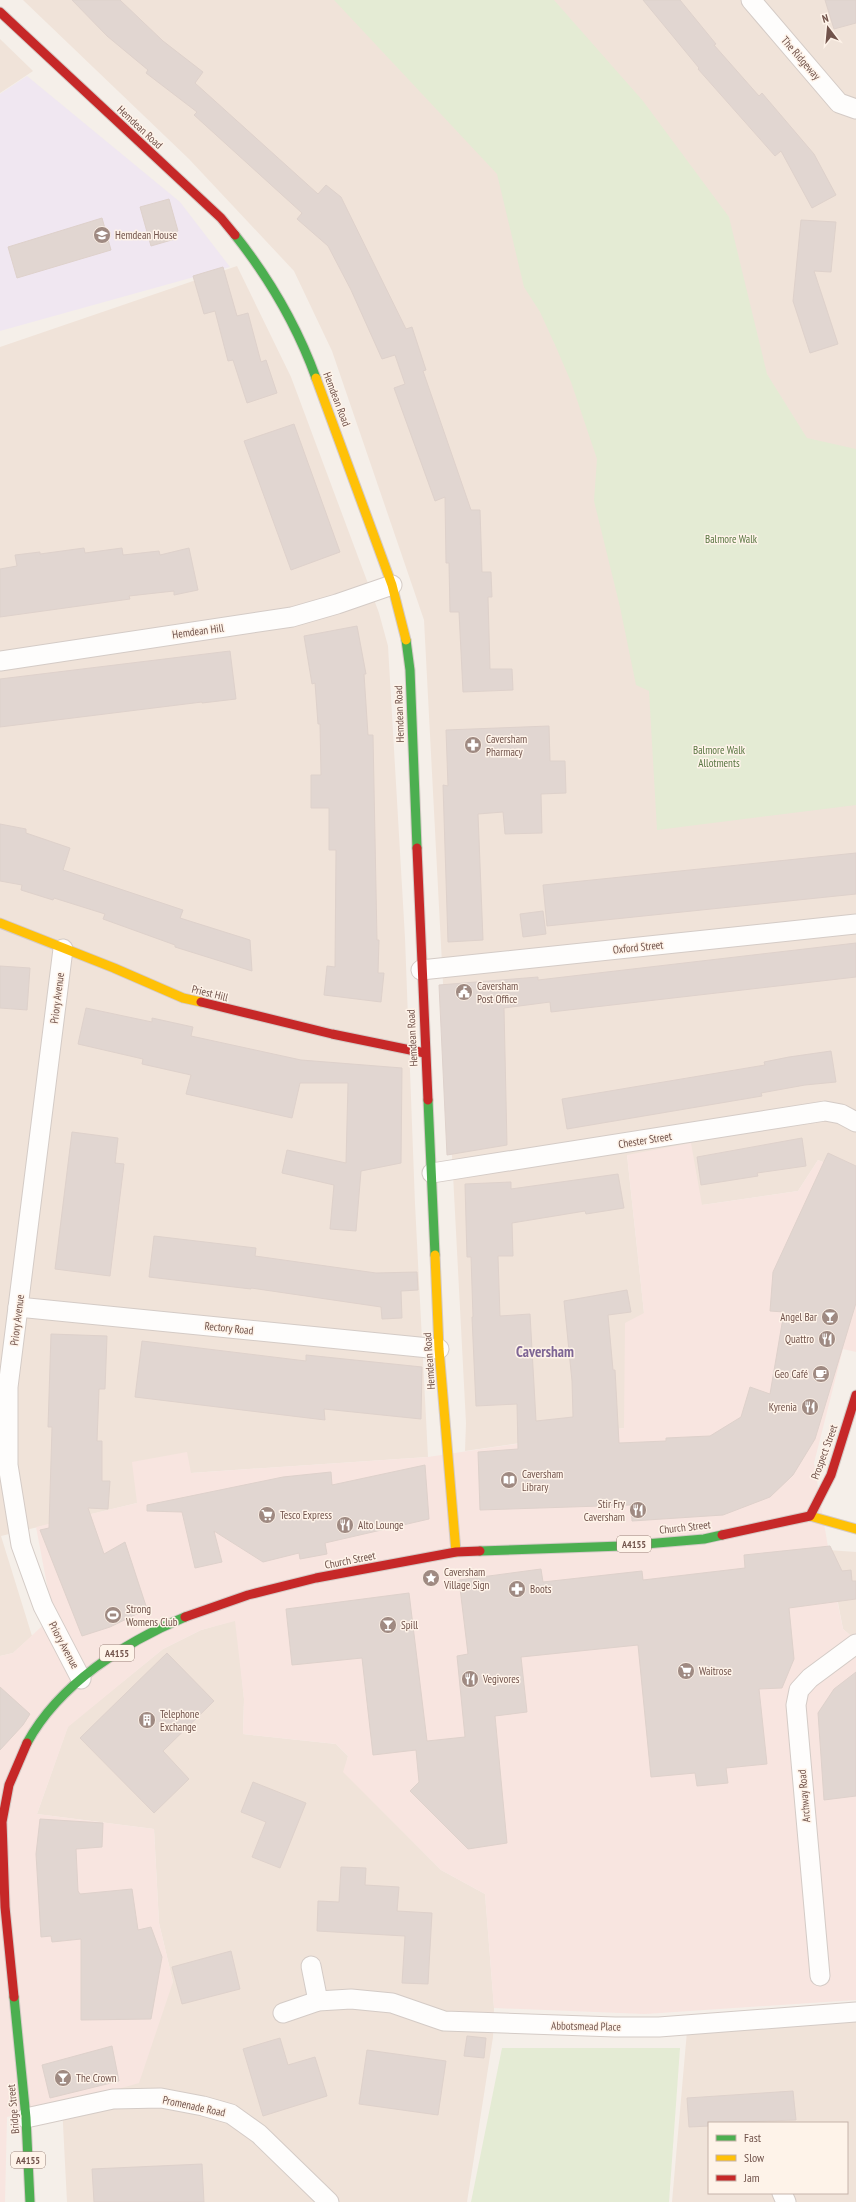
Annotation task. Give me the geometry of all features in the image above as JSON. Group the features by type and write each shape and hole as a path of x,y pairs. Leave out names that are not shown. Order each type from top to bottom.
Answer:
{"street":[{"name":"The Ridgeway","path":"751,0 839,103 856,109"},
{"name":"Hemdean Road","path":"0,12 221,218 257,263 278,296 308,356 392,585 407,643 410,670 421,970 432,1173 439,1349 456,1552"},
{"name":"Hemdean Hill","path":"0,661 292,617 337,604 392,585"},
{"name":"Priest Hill","path":"0,923 114,968 182,998 332,1034 425,1053"},
{"name":"Oxford Street","path":"421,970 856,924"},
{"name":"Priory Avenue","path":"63,949 8,1387 8,1465 20,1545 43,1606 81,1679"},
{"name":"Chester Street","path":"432,1173 664,1138 825,1110 841,1114 856,1122"},
{"name":"Rectory Road","path":"18,1307 439,1349"},
{"name":"Prospect Street","path":"810,1516 831,1475 856,1395"},
{"name":"Church Street","path":"1,1822 14,1772 37,1726 53,1706 81,1679 151,1631 214,1606 316,1578 456,1552 622,1546 704,1539 810,1516"},
{"path":"810,1516 856,1529"},
{"name":"Archway Road","path":"820,1976 796,1705 799,1690 810,1678 856,1644"},
{"name":"Bridge Street","path":"1,1822 3,1904 26,2118 30,2202"},
{"path":"311,1966 318,2001"},
{"name":"Abbotsmead Place","path":"283,2013 318,2001 351,2000 392,2004 444,2021 615,2027 659,2027 856,2012"},
{"name":"Promenade Road","path":"26,2118 113,2099 161,2098 203,2106 231,2114 259,2134 329,2202"}],"shaded area":[{"path":"23,0 856,0 856,1175 818,1160 798,1191 702,1205 627,1155 644,1313 624,1428 465,1451 466,1423 424,620 332,351 294,271 189,159"},
{"path":"0,39 33,71 0,93"},
{"name":"Hemdean House","path":"27,76 180,202 230,267 0,331 0,94"},
{"path":"237,266 291,377 379,613 388,646 405,938 415,1204 428,1457 191,1473 137,1503 1,1536 32,1636 13,1653 0,1656 0,347"},
{"path":"691,1143 702,1205 798,1191 818,1160 856,1175 856,1352 843,1349 814,1463 843,1629 856,1640 856,2000 645,2014 494,2008 485,1894 441,1870 343,1772 348,1756 336,1744 243,1734 244,1699 235,1621 201,1630 163,1649 68,1727 37,1814 154,1829 159,1923 173,1982 139,2083 62,2105 7,2117 5,2202 0,2202 0,1656 13,1653 53,1616 36,1527 137,1503 132,1462 187,1452 191,1473 428,1457 624,1428 625,1323 644,1313 627,1155"},
{"path":"828,1550 856,1552 856,1640 843,1629"},
{"path":"236,1620 244,1699 243,1734 336,1744 348,1756 344,1772 441,1870 485,1894 494,2008 493,2037 467,2202 67,2202 62,2105 173,1982 159,1923 154,1829 37,1814 68,1726 163,1649 201,1630"},
{"path":"856,2021 856,2202 672,2202 687,2031"}],"green space":[{"name":"Balmore Walk","path":"334,0 554,0 643,101 729,217 767,374 807,438 856,449 856,805 657,830 649,691 636,685 620,607 594,501 597,459 571,382 540,312 524,287 497,174"},
{"path":"502,2048 680,2048 669,2202 471,2202"}],"building":[{"path":"72,0 120,0 163,41 203,72 195,83 318,194 326,185 341,197 406,329 412,327 426,370 423,371 471,510 480,510 482,572 491,572 492,597 488,597 490,669 512,669 513,690 463,692 459,612 450,612 449,563 446,563 445,497 435,501 394,388 405,384 395,355 382,359 351,290 328,246 297,219 302,213 194,115 197,112 146,73 148,70 107,36"},
{"path":"643,0 680,0 716,44 714,45 759,96 762,93 814,154 836,195 812,208 781,151 775,156 698,69 699,68"},
{"path":"825,0 856,0 856,23 834,29"},
{"path":"169,199 178,231 173,233 175,239 151,246 140,207"},
{"path":"102,218 111,250 17,278 8,247"},
{"path":"801,220 836,222 831,272 814,271 838,344 810,353 793,301"},
{"path":"223,267 237,316 248,313 261,362 266,360 277,393 247,403 233,360 228,361 215,311 204,314 193,276"},
{"path":"294,424 340,552 291,570 244,441"},
{"path":"84,548 85,553 122,548 123,555 159,551 160,555 189,548 198,590 174,595 174,591 129,596 130,599 0,617 0,569 17,566 15,555 40,552 40,554"},
{"path":"357,626 366,674 364,674 368,735 373,735 377,940 379,940 378,973 384,973 381,1002 324,995 327,966 335,967 336,850 329,850 329,808 311,808 311,775 321,775 320,724 318,724 315,683 312,684 304,636"},
{"path":"230,651 236,699 0,727 0,679"},
{"path":"549,726 550,761 565,761 566,793 541,794 542,833 505,834 503,812 478,814 483,940 448,942 443,785 448,786 446,730"},
{"path":"0,824 26,829 26,833 70,848 63,870 183,910 180,918 250,940 252,971 175,947 175,945 103,919 105,914 54,898 53,900 21,890 22,885 0,881"},
{"path":"856,853 856,894 547,926 543,885"},
{"path":"543,911 546,934 523,937 520,914"},
{"path":"856,943 856,977 551,1012 550,1002 504,1008 507,1145 447,1155 439,985 538,977 538,980"},
{"path":"0,966 30,968 27,1010 0,1008"},
{"path":"86,1008 152,1022 152,1018 193,1027 191,1036 301,1060 402,1068 401,1163 361,1171 356,1231 330,1229 334,1185 282,1173 287,1150 346,1163 348,1083 300,1083 292,1118 186,1094 191,1075 142,1064 143,1059 78,1044"},
{"path":"831,1051 836,1082 805,1085 761,1093 762,1096 567,1129 562,1099 765,1065 764,1062"},
{"path":"72,1132 118,1138 115,1163 124,1164 110,1276 55,1269"},
{"path":"802,1138 806,1166 757,1173 758,1176 701,1185 697,1157"},
{"path":"828,1153 856,1166 856,1303 815,1439 793,1475 770,1497 723,1515 632,1521 631,1505 480,1510 478,1452 518,1449 517,1404 476,1406 471,1257 467,1257 465,1184 511,1182 511,1189 618,1174 624,1208 586,1214 585,1211 512,1223 513,1256 498,1256 500,1316 530,1314 536,1421 573,1417 572,1381 564,1301 627,1290 631,1312 608,1315 613,1370 615,1370 619,1443 666,1441 666,1438 710,1436 741,1417 750,1387 770,1394 784,1312 770,1311 773,1272"},
{"path":"154,1236 256,1248 255,1256 376,1273 417,1272 418,1290 401,1291 402,1318 382,1319 381,1307 251,1288 149,1277"},
{"path":"51,1334 107,1336 105,1389 99,1389 97,1441 102,1441 102,1481 110,1481 108,1509 88,1508 104,1554 125,1542 147,1609 110,1627 82,1636 40,1530 49,1528 52,1427 48,1427"},
{"path":"142,1341 306,1361 306,1355 422,1367 421,1419 324,1409 325,1420 135,1397"},
{"path":"425,1465 429,1519 325,1543 327,1554 300,1559 299,1553 263,1562 214,1531 222,1562 195,1568 182,1512 147,1511 147,1505 283,1477 331,1472 332,1485"},
{"path":"830,1546 842,1571 851,1570 852,1581 856,1581 856,1599 789,1608 794,1659 782,1688 759,1689 767,1764 726,1768 728,1783 697,1786 695,1773 651,1777 638,1645 521,1657 527,1712 495,1716 507,1843 468,1849 410,1791 419,1782 416,1750 373,1755 362,1658 292,1665 286,1609 409,1593 427,1741 465,1737 457,1656 468,1654 459,1580 541,1569 543,1582 642,1571 643,1580 745,1568 744,1555"},
{"name":"Telephone Exchange","path":"167,1653 214,1701 163,1751 189,1779 154,1813 80,1738"},
{"path":"856,1672 856,1796 824,1800 818,1713 834,1689"},
{"path":"0,1687 30,1714 23,1725 0,1750"},
{"path":"253,1782 306,1803 280,1868 252,1857 266,1822 241,1812"},
{"path":"40,1819 103,1823 102,1847 76,1849 78,1891 80,1894 132,1889 138,1930 151,1927 162,1957 151,2019 81,2020 81,1939 52,1942 51,1936 41,1937 36,1854"},
{"path":"341,1867 366,1868 365,1885 399,1887 397,1911 432,1913 428,1984 402,1983 405,1936 317,1931 318,1901 339,1902"},
{"path":"231,1951 240,1989 182,2004 172,1967"},
{"path":"467,2036 486,2038 484,2058 464,2056"},
{"path":"280,2038 288,2065 315,2057 327,2096 263,2116 243,2049"},
{"path":"112,2046 119,2081 50,2098 42,2065"},
{"path":"367,2050 446,2061 438,2115 359,2104"},
{"path":"793,2091 796,2120 708,2122 708,2126 689,2127 687,2098"},
{"path":"202,2164 204,2202 94,2202 92,2169"}],"traffic: fast":[{"path":"235,235 271,285 291,321 316,378"},
{"path":"406,640 410,670 417,848"},
{"path":"428,1100 435,1255"},
{"path":"480,1551 622,1546 704,1539 722,1535"},
{"path":"27,1743 57,1702 75,1684 96,1667 117,1652 140,1639 185,1617"},
{"path":"14,1997 26,2118 30,2202"}],"traffic: slow":[{"path":"316,378 392,585 406,640"},
{"path":"0,923 114,968 183,998 201,1002"},
{"path":"435,1255 439,1349 456,1552"},
{"path":"810,1516 856,1529"}],"traffic: jam":[{"path":"0,12 221,218 235,235"},
{"path":"417,848 428,1100"},
{"path":"201,1002 332,1034 425,1053"},
{"path":"722,1535 810,1516 831,1475 856,1395"},
{"path":"185,1617 248,1595 316,1578 456,1552 480,1551"},
{"path":"14,1997 5,1907 2,1822 9,1785 27,1743"}],"place":[{"name":"Hemdean House","path":"102,235"},
{"name":"Caversham Pharmacy","path":"473,745"},
{"name":"Caversham Post Office","path":"464,992"},
{"name":"Angel Bar","path":"830,1317"},
{"name":"Quattro","path":"827,1339"},
{"name":"Geo Café","path":"821,1374"},
{"name":"Kyrenia","path":"810,1407"},
{"name":"Caversham Library","path":"509,1480"},
{"name":"Stir Fry Caversham","path":"638,1510"},
{"name":"Tesco Express","path":"267,1515"},
{"name":"Alto Lounge","path":"345,1525"},
{"name":"Caversham Village Sign","path":"431,1578"},
{"name":"Boots","path":"517,1589"},
{"name":"Strong Womens Club","path":"113,1615"},
{"name":"Spill","path":"388,1625"},
{"name":"Waitrose","path":"686,1671"},
{"name":"Vegivores","path":"470,1679"},
{"name":"Telephone Exchange","path":"147,1720"},
{"name":"The Crown","path":"63,2078"}],"district":[{"name":"Caversham","path":"545,1351"}],"park label":[{"name":"Balmore Walk Allotments","path":"719,756"}]}
